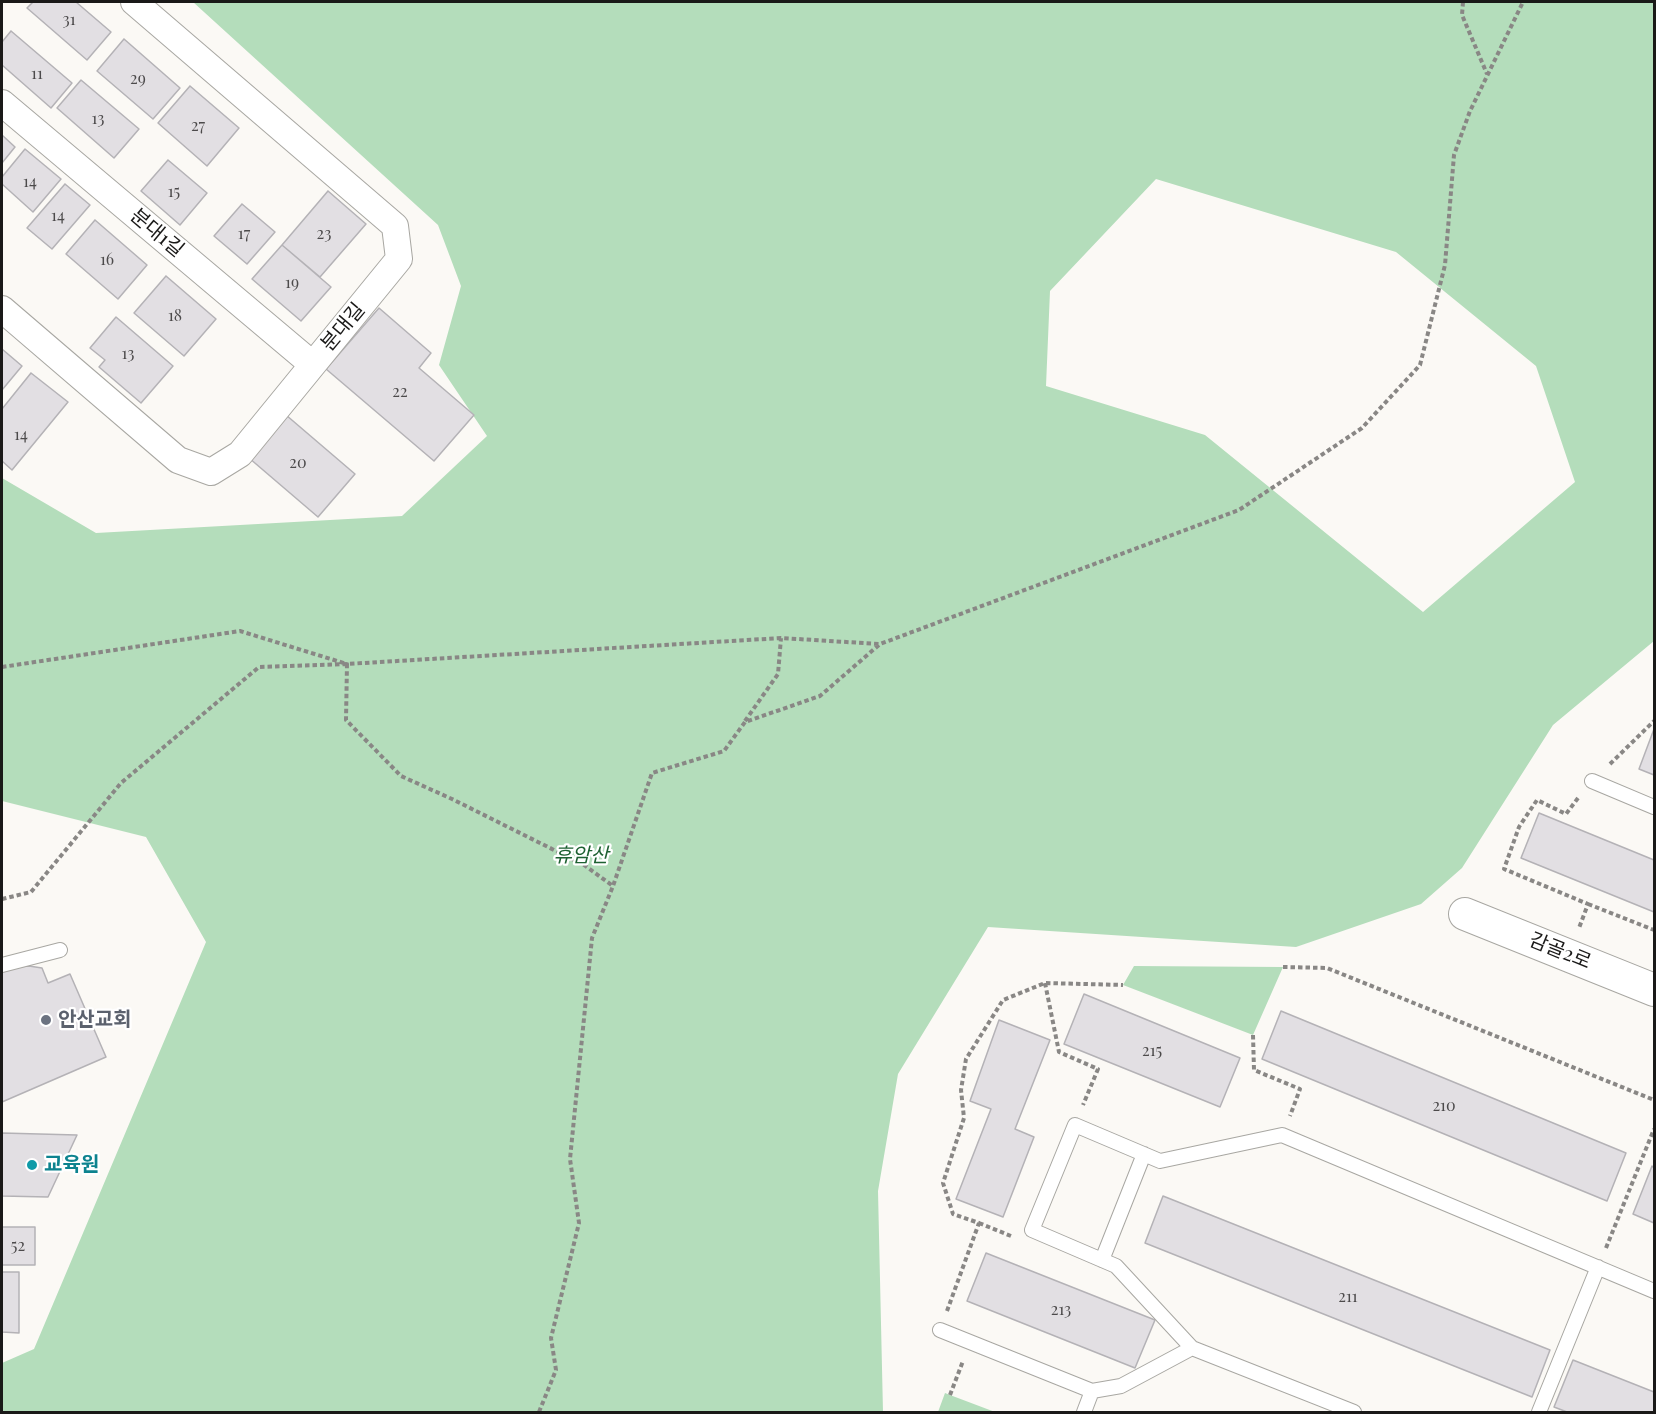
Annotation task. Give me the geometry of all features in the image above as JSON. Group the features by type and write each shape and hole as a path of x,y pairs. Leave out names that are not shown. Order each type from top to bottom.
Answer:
{"street":[{"name":"분대길","path":"2,309 178,460 211,472 240,454 399,259 395,226 134,2"},
{"name":"분대1길","path":"2,103 312,364"},
{"name":"감골2로","path":"1465,914 1654,990"}],"lane":[{"path":"1592,781 1654,807"},
{"path":"2,965 60,950"},
{"path":"1353,1413 1192,1348 1116,1266 1032,1230 1075,1125 1160,1161 1282,1135 1654,1291"},
{"path":"1102,1260 1144,1154"},
{"path":"1539,1413 1598,1267"},
{"path":"940,1330 1092,1391 1121,1386 1192,1348"},
{"path":"1084,1413 1092,1391"}],"path":[{"path":"1463,2 1462,15 1487,74"},
{"path":"745,722 820,696 880,644 1239,510 1362,428 1419,364 1445,265 1454,154 1470,111 1523,2"},
{"path":"2,667 240,631 347,664"},
{"path":"2,899 31,892 121,783 258,667 347,664 781,638 880,644"},
{"path":"539,1413 556,1370 551,1338 579,1223 570,1159 592,938 613,886 652,773 724,751 778,674 781,638"},
{"path":"347,664 346,720 401,776 584,865 613,886"},
{"path":"1654,721 1592,781 1566,814 1537,800 1519,827 1504,869 1654,930"},
{"path":"1569,954 1588,904"},
{"path":"1283,967 1327,968 1654,1100"},
{"path":"940,1330 978,1223 953,1214 943,1183 964,1118 961,1090 966,1059 1003,1000 1045,983 1123,985"},
{"path":"1045,983 1059,1052 1098,1069 1075,1125"},
{"path":"1253,1035 1254,1070 1300,1089 1282,1135"},
{"path":"1598,1267 1654,1130"},
{"path":"950,1395 969,1343"}],"green space":[{"name":"휴암산","path":"193,2 1654,2 1654,641 1553,725 1462,868 1421,904 1296,947 988,927 898,1074 878,1191 883,1412 2,1412 2,1363 34,1349 206,942 146,837 2,801 2,478 96,533 402,516 487,436 439,365 461,286 438,225","holes":["1156,179 1396,252 1536,366 1575,482 1423,612 1205,435 1046,386 1050,291"]},
{"path":"1134,966 1283,967 1253,1035 1123,985"},
{"path":"945,1393 950,1395 995,1412 938,1412"}],"building":[{"path":"33,2 76,2 111,32 87,60 27,8"},
{"path":"11,31 72,83 51,108 2,65 2,42"},
{"path":"124,39 180,88 153,119 97,71"},
{"path":"81,80 139,129 114,158 57,108"},
{"path":"190,86 239,128 207,166 158,123"},
{"path":"2,135 15,147 2,163"},
{"path":"25,149 61,179 33,212 2,184 2,177"},
{"path":"168,160 207,193 180,225 141,191"},
{"path":"65,184 90,205 52,249 27,228"},
{"path":"328,191 366,224 320,277 282,245"},
{"path":"242,204 275,232 247,264 214,236"},
{"path":"95,220 147,265 118,299 66,254"},
{"path":"282,245 331,287 301,321 252,279"},
{"path":"166,276 216,319 184,356 134,313"},
{"path":"379,308 431,353 419,368 474,415 434,461 326,369"},
{"path":"116,317 173,366 141,403 99,367 105,360 90,348"},
{"path":"2,349 22,366 2,390"},
{"path":"31,373 68,402 12,470 2,461 2,409"},
{"path":"279,409 355,474 318,517 242,452"},
{"path":"1654,729 1654,775 1639,769"},
{"path":"1539,813 1654,860 1654,912 1521,858"},
{"name":"안산교회","path":"29,966 42,968 48,983 70,974 106,1057 2,1102 2,971"},
{"path":"1084,994 1240,1058 1220,1107 1064,1044"},
{"path":"1281,1011 1626,1153 1607,1201 1262,1059"},
{"path":"999,1020 1050,1040 1015,1129 1034,1137 1003,1217 956,1199 991,1109 970,1101"},
{"name":"교육원","path":"2,1133 77,1135 48,1197 2,1196"},
{"path":"1652,1166 1654,1168 1654,1223 1633,1214"},
{"path":"1163,1196 1550,1350 1532,1397 1145,1243"},
{"path":"2,1227 35,1227 35,1265 2,1265"},
{"path":"986,1253 1155,1320 1135,1368 967,1301"},
{"path":"2,1272 19,1272 19,1333 2,1332"},
{"path":"1573,1360 1654,1392 1654,1412 1567,1412 1554,1407"}],"place":[{"name":"안산교회","path":"46,1020"},
{"name":"교육원","path":"32,1165"}]}
